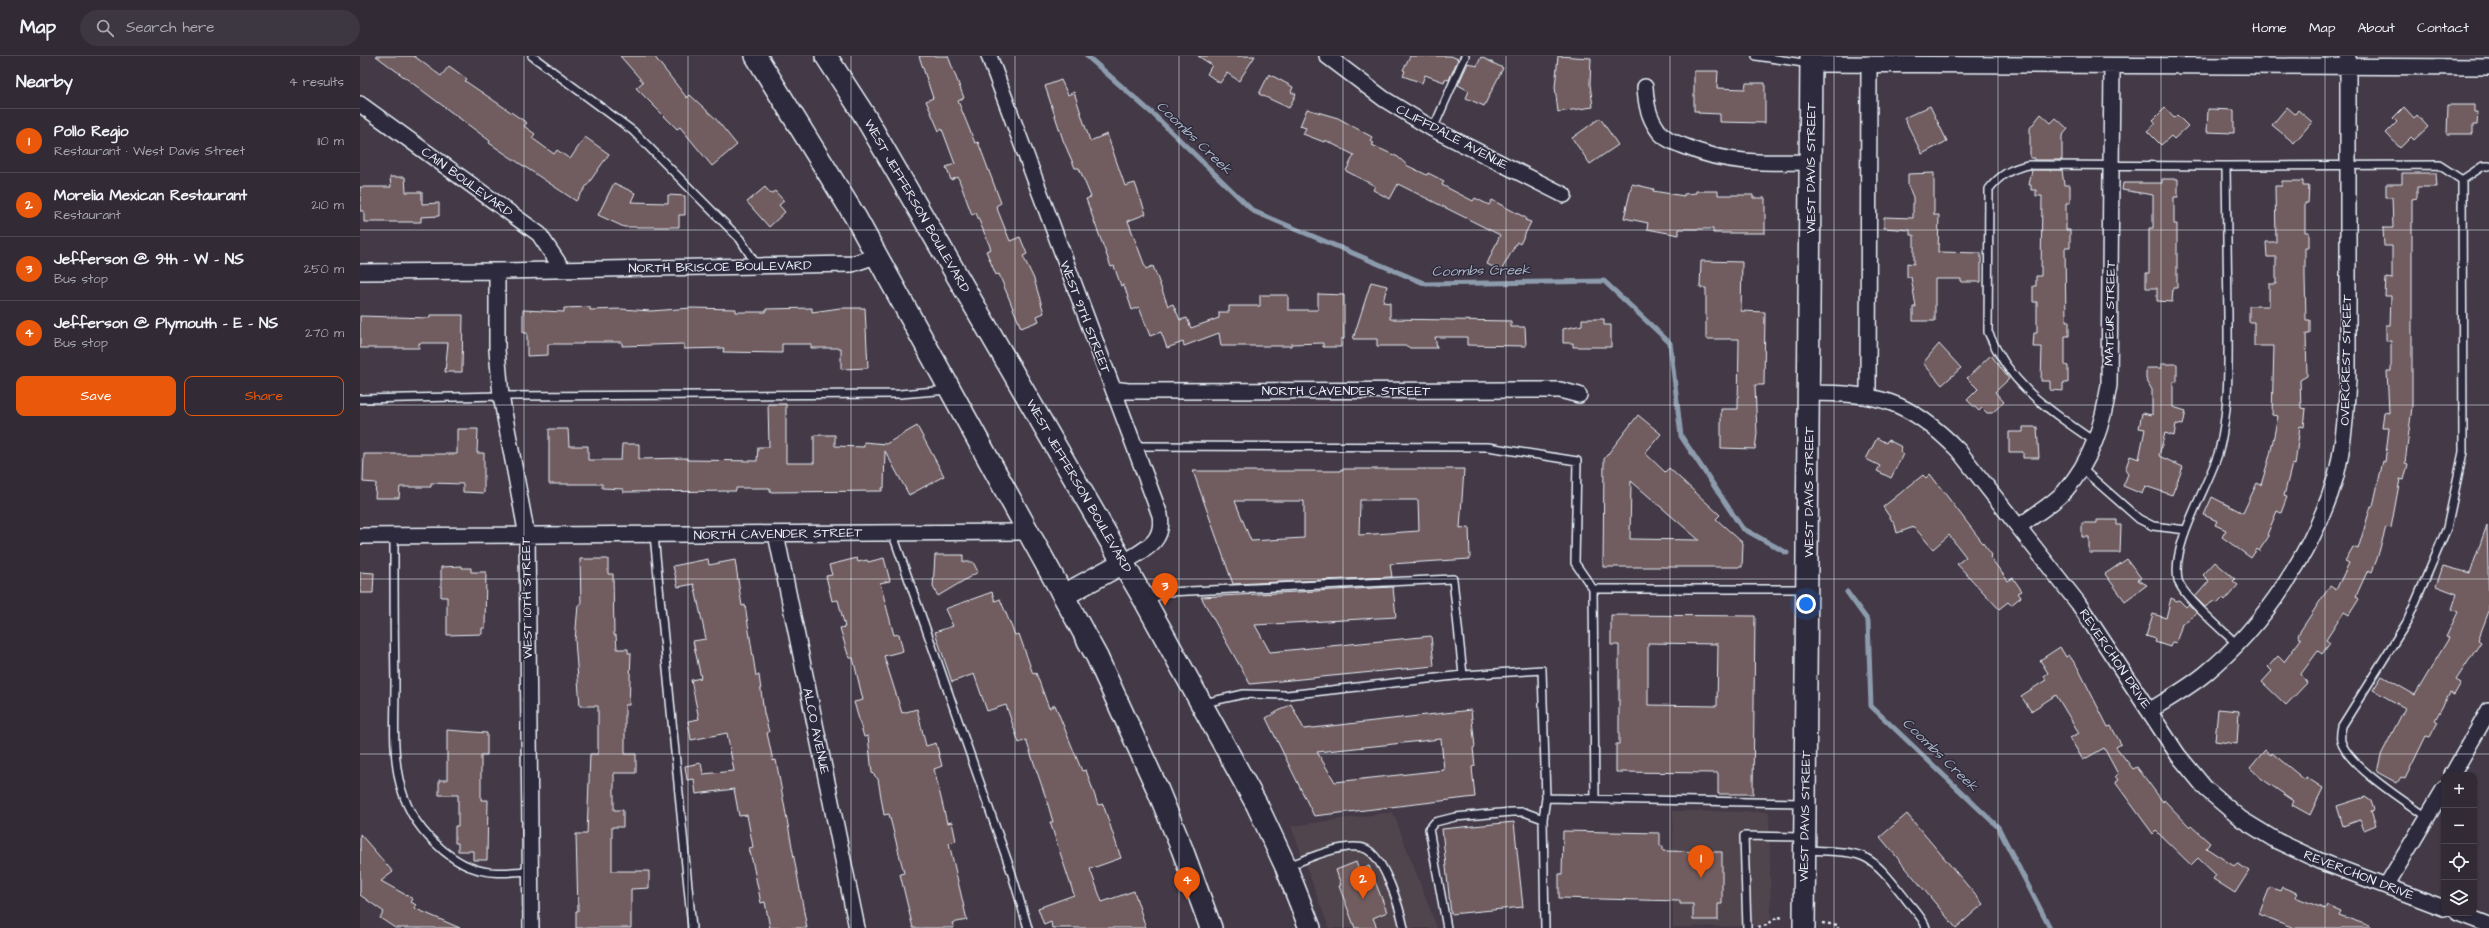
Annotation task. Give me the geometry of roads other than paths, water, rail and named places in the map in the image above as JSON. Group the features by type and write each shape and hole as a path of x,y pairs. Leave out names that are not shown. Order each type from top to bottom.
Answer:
{"main road":[{"path":"756,56 824,163 1097,657 1157,788 1182,848 1211,928"},
{"name":"WEST JEFFERSON BOULEVARD","path":"826,56 863,113 1123,563 1202,704 1257,805 1286,867 1310,928"},
{"name":"WEST DAVIS STREET","path":"1804,928 1808,589 1811,60"},
{"path":"1064,596 1123,563"}],"street":[{"name":"WEST 9TH STREET","path":"989,56 1160,515 1162,526 1158,538 1123,563"},
{"name":"CLIFFDALE AVENUE","path":"1336,59 1384,99 1433,129 1564,195"},
{"path":"1811,60 1869,64 2112,66 2348,61 2489,67"},
{"name":"OVERCREST STREET","path":"2149,711 2204,675 2237,644 2260,618 2295,568 2319,520 2336,476 2345,431 2348,380 2348,61"},
{"path":"1868,396 1869,64"},
{"name":"MATEUR STREET","path":"2019,527 2064,492 2082,469 2096,442 2104,418 2109,385 2112,66"},
{"path":"1645,87 1647,110 1658,132 1672,141 1700,153 1729,160 1768,163 1811,162"},
{"name":"CAIN BOULEVARD","path":"360,104 539,234 563,270"},
{"name":"NORTH BRISCOE BOULEVARD","path":"360,272 497,272 852,264 876,256"},
{"name":"WEST 10TH STREET","path":"497,272 497,350 501,396 527,536 531,928"},
{"name":"NORTH CAVENDER STREET","path":"1113,389 1128,391 1560,390 1579,395"},
{"name":"REVERCHON DRIVE","path":"1809,393 1868,396 1898,404 1918,414 1937,428 1958,450 2078,603 2178,755 2206,789 2241,819 2299,851 2441,907"},
{"name":"NORTH CAVENDER STREET","path":"360,536 394,537 1029,532"},
{"name":"ALCO AVENUE","path":"776,534 857,928"},
{"path":"2454,772 2489,710"},
{"path":"2386,886 2441,794"},
{"path":"2466,916 2489,925"}],"lane":[{"path":"532,56 633,131 740,239 757,266"},
{"path":"1433,129 1465,56"},
{"path":"1755,56 1811,60"},
{"path":"2096,442 2029,394 2017,380 1988,332 1989,189 1996,180 2012,169 2028,165 2439,165 2462,180"},
{"path":"2226,166 2228,341 2226,418 2218,452 2186,530 2179,561 2178,580 2188,596 2237,644"},
{"path":"2462,180 2483,166 2489,166"},
{"path":"2427,817 2376,782 2345,749 2340,733 2342,726 2407,622 2447,528 2463,452 2462,180"},
{"path":"360,399 501,396 900,394 950,390"},
{"path":"1135,446 1488,447 1577,461 1575,563 1593,589 1595,798"},
{"path":"2082,469 2140,519 2153,526 2186,530"},
{"path":"892,532 1011,871 1028,928"},
{"path":"654,535 692,928"},
{"path":"394,537 395,732 398,775 407,808 425,834 444,852 473,868 496,872 530,871"},
{"path":"1145,602 1167,592 1453,579 1463,675"},
{"path":"1593,589 1808,589"},
{"path":"1202,704 1244,694 1287,695 1463,675 1542,670 1546,798 1542,819 1545,928"},
{"path":"1546,798 1805,803"},
{"path":"1447,928 1430,829 1436,822 1462,816 1512,812 1524,812 1542,819"},
{"path":"1751,928 1744,836 1805,843 1858,853 1869,858 1881,868 1926,928"},
{"path":"1286,867 1313,856 1343,849 1366,849 1376,857 1397,900 1404,928"}],"waterway":[{"name":"Coombs Creek","path":"1087,56 1153,114 1253,211 1426,284 1604,281 1670,343 1681,436 1742,528 1787,553"},
{"name":"Coombs Creek","path":"1847,592 1868,621 1871,706 1998,827 2050,928"}],"place":[{"name":"Jefferson @ 9th - W - NS","path":"1165,606"},
{"name":"Pollo Regio","path":"1701,878"},
{"name":"Morelia Mexican Restaurant","path":"1363,899"},
{"name":"Jefferson @ Plymouth - E - NS","path":"1187,900"}]}
